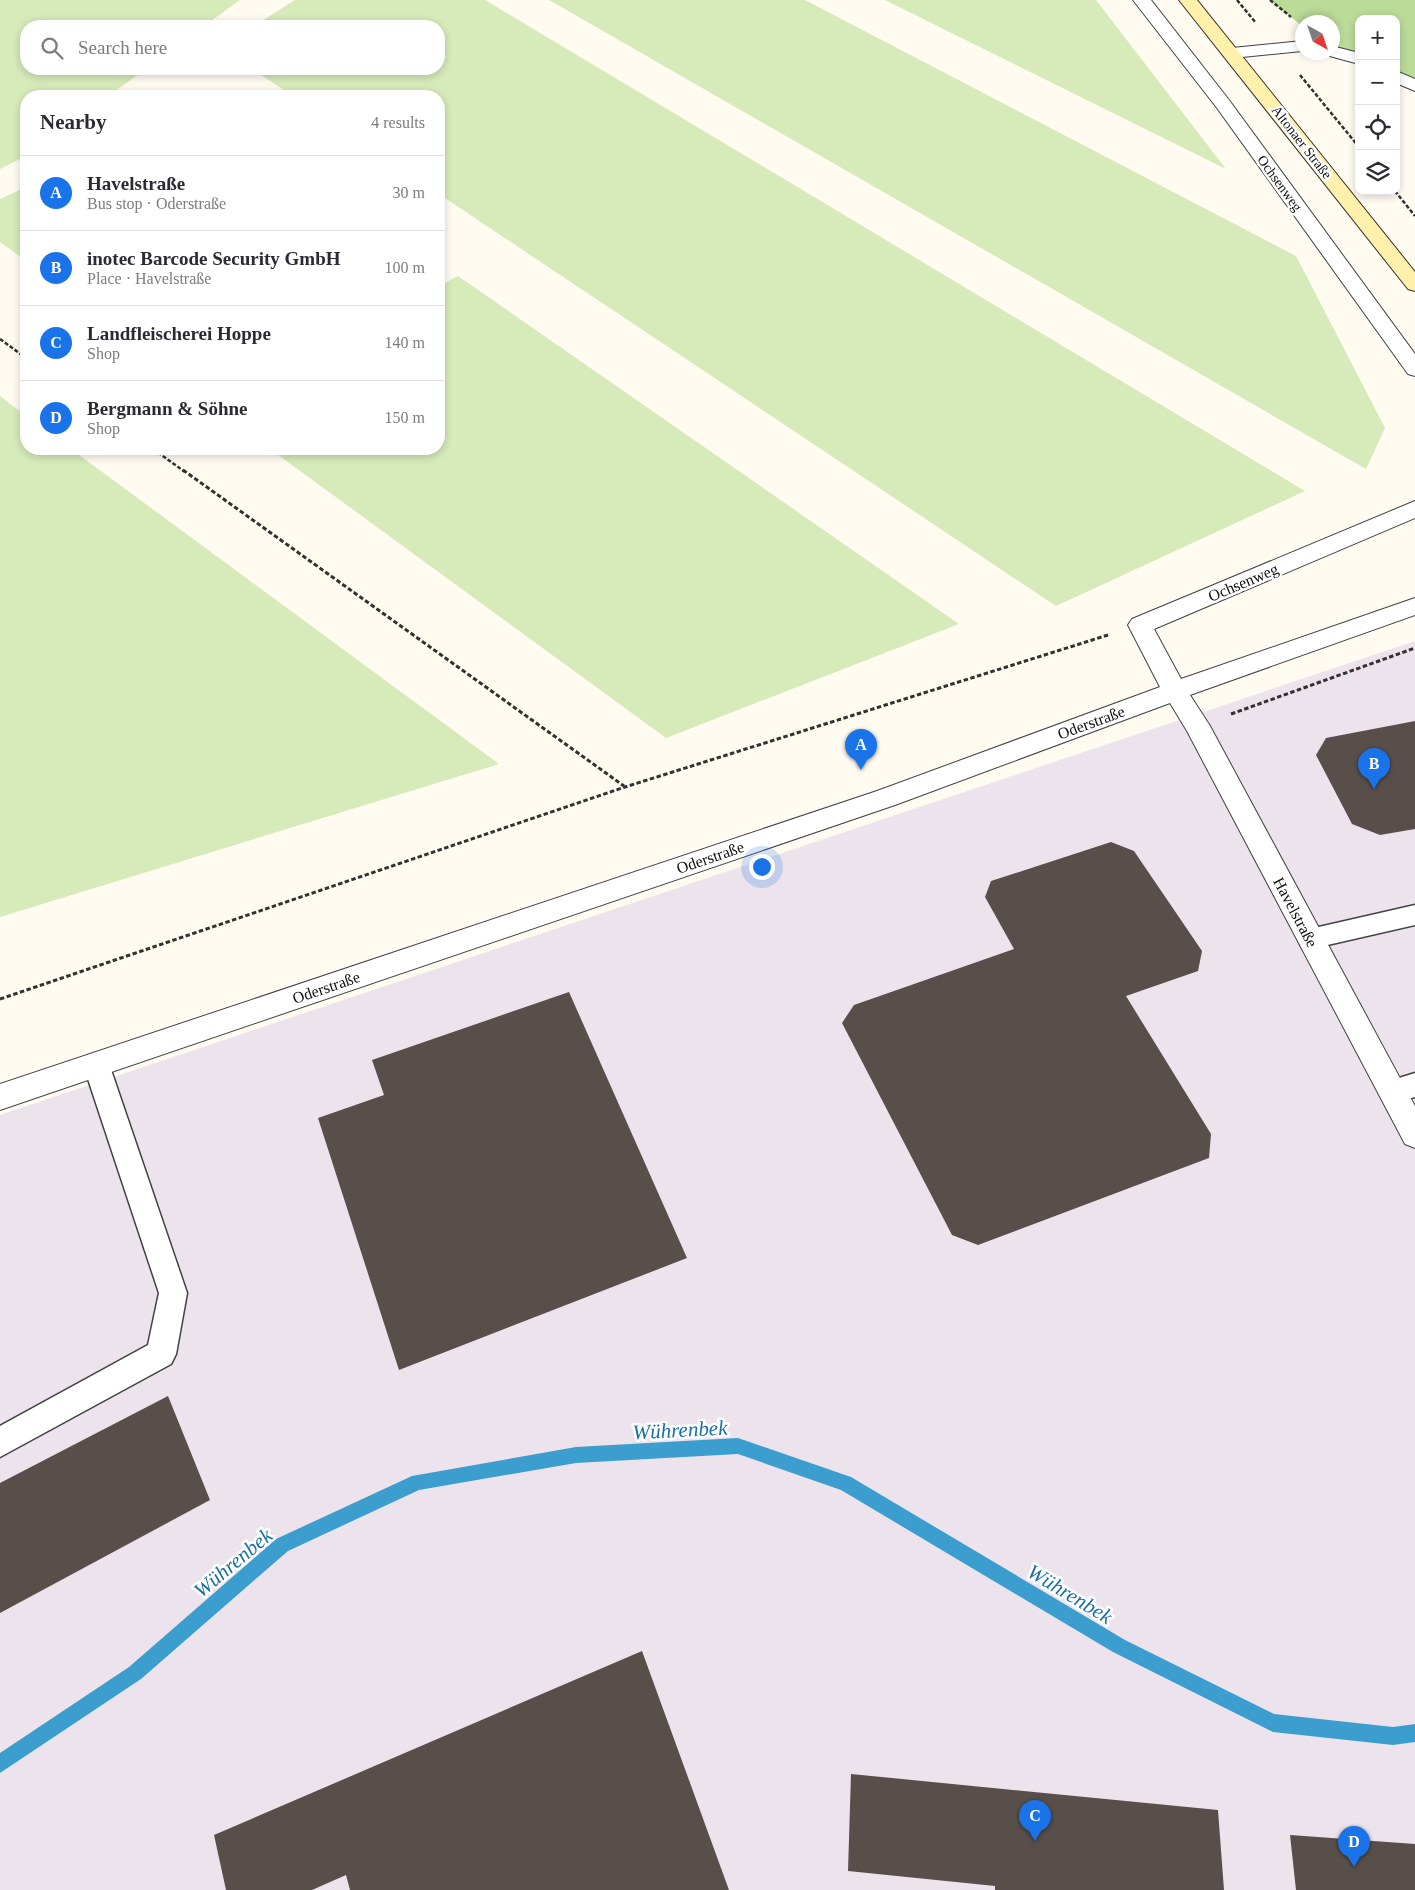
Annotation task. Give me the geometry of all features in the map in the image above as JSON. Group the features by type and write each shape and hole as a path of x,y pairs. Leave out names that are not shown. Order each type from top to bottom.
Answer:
{"main road":[{"name":"Altonaer Straße","path":"1188,0 1415,285"}],"street":[{"name":"Ochsenweg","path":"1142,0 1223,104 1415,369"},
{"path":"1232,53 1295,46"},
{"path":"1340,53 1355,58"},
{"path":"1400,78 1415,86"},
{"name":"Ochsenweg","path":"1140,625 1415,509"},
{"name":"Oderstraße","path":"0,1097 886,798 1174,691 1415,606"},
{"path":"1140,625 1174,691"},
{"name":"Havelstraße","path":"1174,691 1197,726 1310,939 1403,1088 1415,1135"}],"lane":[{"path":"1310,939 1415,915"},
{"path":"0,1442 161,1354 173,1293 96,1064"}],"path":[{"path":"1270,0 1295,21"},
{"path":"1398,195 1415,216"},
{"path":"0,339 20,354"},
{"path":"161,455 625,787"},
{"path":"0,999 625,787 1140,625"},
{"path":"1197,726 1415,648"}],"shaded area":[{"path":"1415,641 1415,1890 0,1890 0,1115"}],"green space":[{"path":"0,0 240,0 212,20 20,20 20,75 138,75 116,90 20,90 20,159 0,169"},
{"path":"295,0 485,0 1305,491 1056,606 445,198 445,90 284,90 261,75 445,75 445,20 263,20"},
{"path":"549,0 805,0 1296,256 1385,428 1366,469"},
{"path":"885,0 1096,0 1226,169"},
{"path":"1270,0 1415,0 1415,86 1400,78 1400,15 1355,15 1355,58 1340,52 1340,15 1295,15 1295,20"},
{"path":"20,190 20,257 0,242 0,199"},
{"path":"458,276 959,624 666,738 278,455 445,455 445,283"},
{"path":"0,396 20,411 20,455 79,455 499,764 0,917"}],"building":[{"path":"1415,721 1415,829 1380,835 1352,824 1316,755 1326,738"},
{"path":"1111,842 1134,851 1202,951 1198,971 1126,996 1211,1134 1209,1158 978,1245 952,1235 842,1023 854,1005 1014,949 985,897 991,881"},
{"path":"569,992 687,1258 399,1370 318,1118 384,1095 372,1060"},
{"path":"168,1396 210,1500 0,1613 0,1483"},
{"path":"642,1651 729,1890 350,1890 346,1875 312,1890 226,1890 214,1835"},
{"path":"851,1774 1218,1810 1224,1890 995,1890 995,1886 848,1871"},
{"path":"1290,1835 1415,1844 1415,1890 1296,1890"}],"waterway":[{"name":"Wührenbek","path":"0,1764 135,1673 282,1545 418,1482 576,1455 738,1446 845,1483 1119,1646 1273,1723 1393,1736 1415,1733"}],"place":[{"name":"Havelstraße","path":"861,770"},
{"name":"inotec Barcode Security GmbH","path":"1374,789"},
{"name":"Landfleischerei Hoppe","path":"1035,1841"},
{"name":"Bergmann & Söhne","path":"1354,1867"}]}
